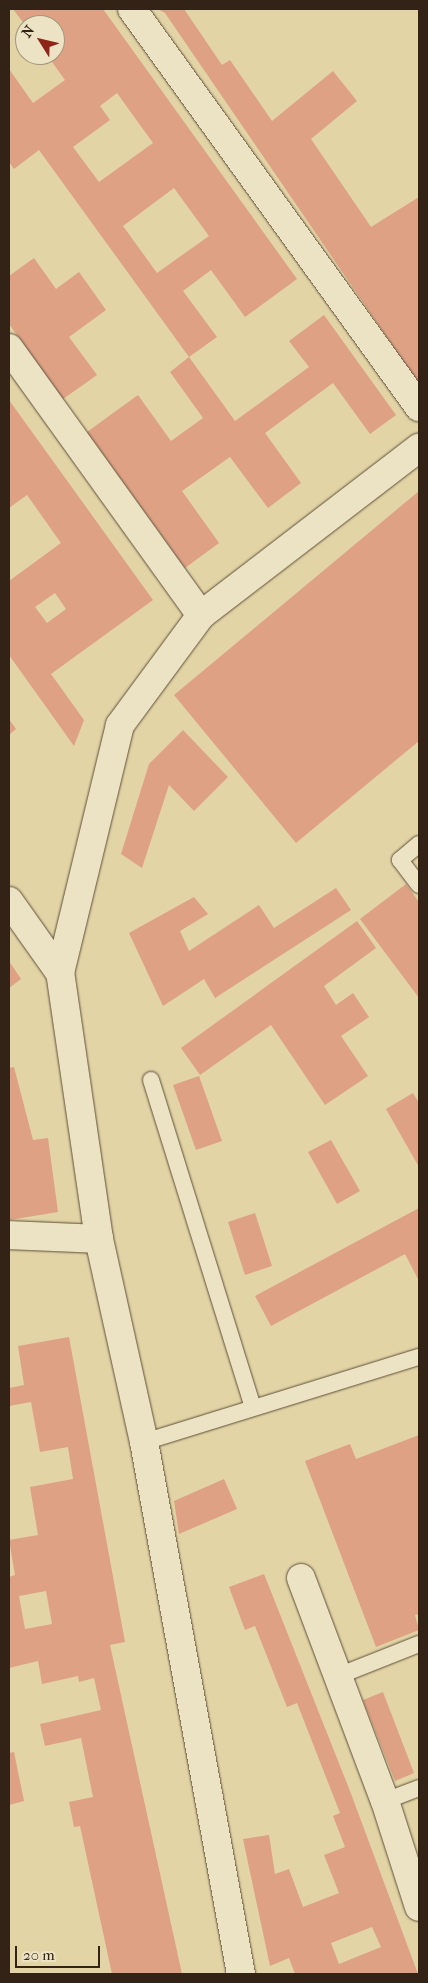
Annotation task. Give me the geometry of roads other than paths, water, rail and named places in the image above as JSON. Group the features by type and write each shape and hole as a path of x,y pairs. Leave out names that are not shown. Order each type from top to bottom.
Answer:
{"street":[{"path":"132,9 419,408"},
{"path":"9,348 201,615"},
{"path":"241,1974 144,1442 99,1239 60,973 120,725 201,615 419,448"},
{"path":"9,901 60,973"},
{"path":"9,1235 99,1239"},
{"path":"300,1578 385,1801 419,1907"}],"lane":[{"path":"419,844 400,860 419,885"},
{"path":"151,1080 253,1408"},
{"path":"144,1442 419,1357"},
{"path":"338,1676 419,1644"},
{"path":"385,1801 419,1788"}]}
